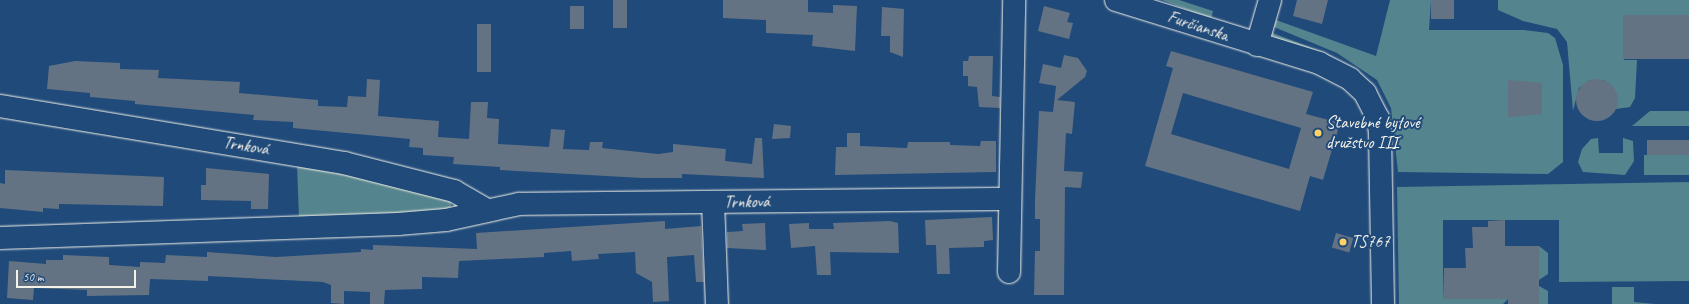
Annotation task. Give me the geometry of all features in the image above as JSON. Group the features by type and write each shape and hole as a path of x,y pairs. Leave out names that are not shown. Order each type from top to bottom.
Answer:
{"street":[{"path":"1009,272 1009,199 1014,0"},
{"name":"Furčianska","path":"1116,0 1340,72 1358,86 1371,103 1380,133 1383,304"},
{"path":"1257,45 1270,0"},
{"name":"Trnková","path":"0,106 351,164 454,191 485,209"},
{"name":"Trnková","path":"0,238 398,224 446,220 485,209 519,204 1009,199"},
{"path":"713,202 718,304"}],"green space":[{"path":"1162,0 1179,0 1213,11 1211,19"},
{"path":"1390,0 1431,0 1429,30 1524,30 1548,33 1555,38 1563,65 1563,162 1548,174 1398,172 1391,108 1377,80 1337,53 1274,27 1276,20 1376,56"},
{"path":"1498,0 1689,0 1689,15 1624,16 1624,60 1637,60 1635,98 1630,107 1616,109 1614,89 1604,80 1590,80 1579,88 1573,111 1567,42 1557,29 1523,21 1498,10"},
{"path":"1270,32 1325,53 1333,57 1274,38"},
{"path":"1650,111 1689,111 1689,126 1632,126"},
{"path":"1598,138 1599,153 1623,153 1623,138 1633,141 1634,161 1625,175 1583,172 1578,162 1582,149 1591,139"},
{"path":"1644,155 1689,155 1689,175 1644,175"},
{"path":"297,164 412,186 451,200 451,207 444,212 299,219"},
{"path":"1689,182 1689,281 1559,282 1559,220 1443,220 1443,299 1508,299 1503,304 1399,304 1397,187"},
{"path":"1539,246 1548,253 1548,274 1539,280"},
{"path":"1539,286 1548,291 1548,304 1539,304"},
{"path":"1612,287 1634,287 1634,302 1655,304 1612,304"}],"building":[{"path":"613,0 627,0 627,28 613,28"},
{"path":"723,0 808,0 808,12 833,13 833,5 857,6 855,51 812,46 813,35 766,33 766,20 723,18"},
{"path":"1297,0 1328,0 1322,24 1293,16"},
{"path":"1431,0 1454,0 1454,19 1431,19"},
{"path":"570,6 584,6 584,29 570,29"},
{"path":"1044,6 1070,13 1067,22 1073,23 1069,39 1038,31"},
{"path":"882,7 904,9 903,57 890,52 890,36 881,36"},
{"path":"1623,15 1689,15 1689,59 1623,59"},
{"path":"477,24 491,24 491,72 477,72"},
{"name":"Stavebné bytové družstvo III","path":"1171,51 1313,92 1306,114 1340,123 1323,180 1310,176 1300,211 1145,166 1173,68 1166,66","holes":["1183,93 1301,128 1289,169 1171,134"]},
{"path":"1064,55 1078,58 1087,71 1085,77 1057,100 1075,102 1072,134 1066,133 1064,171 1083,172 1081,188 1065,187 1064,295 1034,295 1035,251 1040,251 1040,219 1035,219 1039,111 1053,112 1056,86 1039,83 1043,64 1061,68"},
{"path":"969,56 993,56 992,96 1000,97 1000,108 979,107 977,87 968,86 968,76 963,76 963,61 968,61"},
{"path":"75,61 120,63 120,69 159,70 158,78 240,82 239,93 318,100 318,106 347,107 348,96 366,97 367,79 380,80 378,116 439,121 438,137 469,139 471,102 488,102 487,118 499,119 498,144 549,147 551,129 565,130 563,149 589,150 590,142 603,142 602,148 658,154 673,152 673,144 726,149 725,161 752,164 755,138 762,138 764,178 682,174 682,178 642,178 500,170 500,167 453,164 454,157 423,155 423,148 409,147 410,139 293,128 293,122 253,120 254,115 135,104 135,101 90,97 90,93 47,89 49,66"},
{"path":"1593,79 1601,79 1612,85 1618,96 1618,104 1612,115 1601,121 1593,121 1582,115 1576,104 1576,96 1582,85"},
{"path":"1508,80 1542,83 1542,114 1508,117"},
{"path":"774,124 791,126 790,138 772,139"},
{"path":"847,133 860,133 860,146 907,148 908,142 950,142 950,145 980,146 981,141 996,141 996,172 835,175 836,147 847,147"},
{"path":"1647,140 1689,140 1689,155 1647,155"},
{"path":"206,168 269,174 268,209 251,209 251,201 201,200 201,185 206,185"},
{"path":"5,170 164,177 163,206 59,204 59,209 43,208 43,212 0,208 0,183 5,184"},
{"path":"992,217 993,240 984,241 984,247 949,248 950,274 937,274 936,245 926,245 925,220"},
{"path":"1505,220 1505,246 1539,246 1539,304 1508,304 1508,299 1443,299 1444,268 1466,268 1465,248 1473,248 1472,227 1488,227 1488,221"},
{"path":"665,221 665,229 701,226 704,282 696,282 694,255 667,257 669,301 653,302 652,282 636,273 635,252 598,254 599,259 572,261 571,251 544,253 544,257 459,261 458,278 422,277 422,289 385,290 384,304 370,304 370,292 344,291 344,304 331,303 331,285 323,282 208,276 208,281 150,279 149,295 87,296 87,290 34,288 33,300 7,298 9,261 46,264 46,260 63,260 63,255 109,257 109,265 140,267 140,262 165,263 166,255 207,257 207,252 276,257 361,252 361,249 373,250 373,245 477,249 476,233"},
{"path":"890,221 898,223 899,253 830,252 831,275 817,275 815,246 791,248 789,224 809,223 809,229 834,229 833,223"},
{"path":"765,223 766,250 727,248 727,232 743,231 742,224"},
{"name":"TS767","path":"1336,233 1353,238 1349,252 1332,247"}],"place":[{"name":"Stavebné bytové družstvo III","path":"1318,133"},
{"name":"TS767","path":"1343,242"}]}
